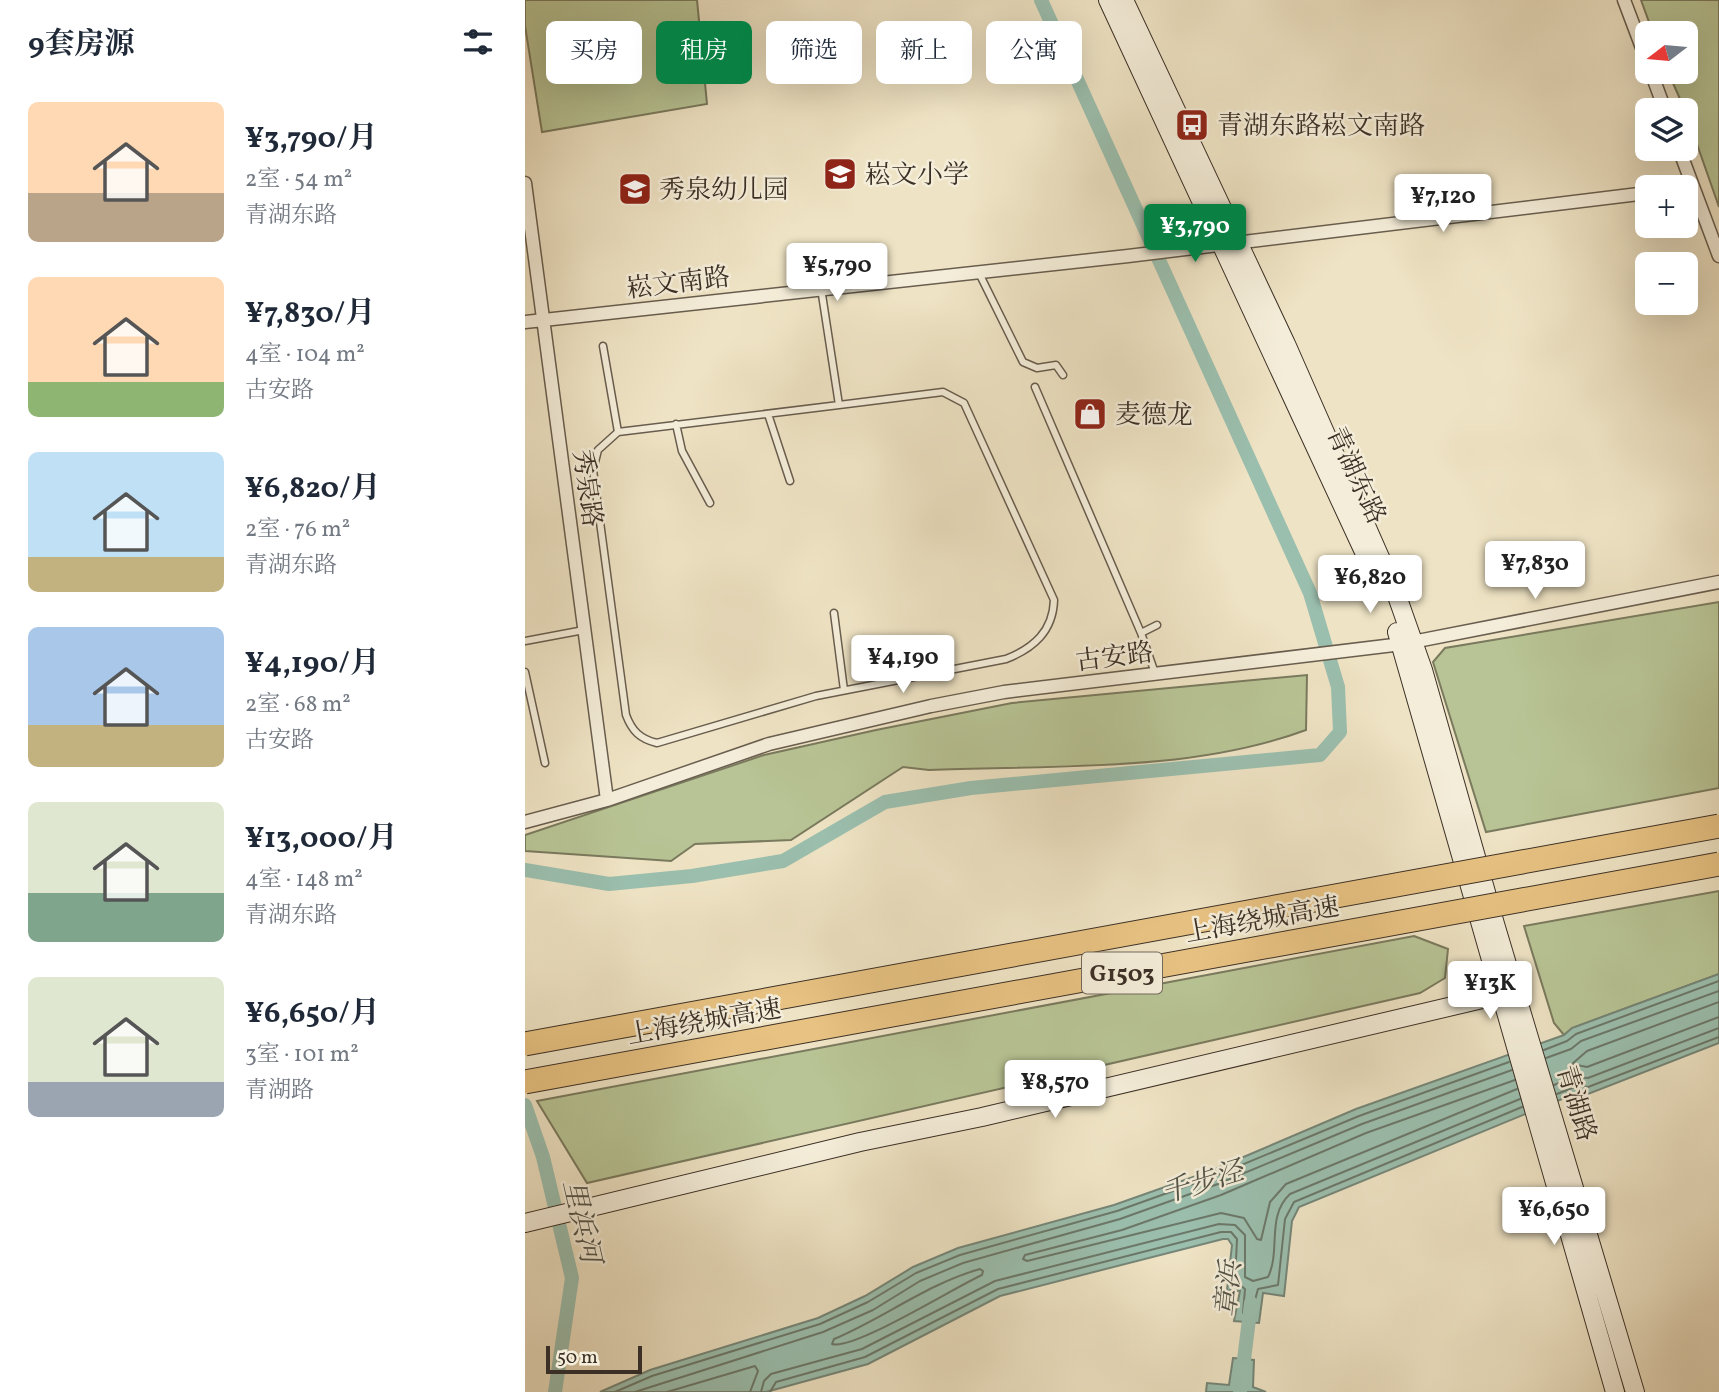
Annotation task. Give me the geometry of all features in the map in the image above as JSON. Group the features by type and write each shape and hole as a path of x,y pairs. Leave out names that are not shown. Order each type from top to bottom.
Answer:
{"highway":[{"name":"上海绕城高速","path":"525,1044 1719,826"},
{"name":"上海绕城高速","path":"525,1082 1719,864"}],"main road":[{"name":"青湖东路","path":"1108,0 1228,243"},
{"name":"青湖东路","path":"1124,0 1228,243 1407,643 1509,992"},
{"path":"531,1222 860,1142 982,1117 1509,992 1515,1037 1544,1110"},
{"name":"青湖路","path":"1509,992 1534,1051 1544,1110 1615,1392"},
{"name":"青湖路","path":"1544,1110 1635,1392"}],"street":[{"path":"1625,0 1635,28"},
{"name":"秀泉路","path":"525,183 607,800"},
{"name":"崧文南路","path":"525,322 1128,256 1635,194"},
{"path":"1698,208 1719,256"},
{"name":"古安路","path":"525,822 607,800 769,744 863,721 1004,692 1407,643 1719,582"}],"lane":[{"path":"978,271 1023,362 1037,368 1056,365 1063,374"},
{"path":"821,288 839,405"},
{"path":"603,346 618,432"},
{"path":"1035,387 1141,633 1155,674"},
{"path":"943,392 964,403 1054,600 1048,629 1023,652 983,664 844,690 657,743 644,740 631,729 626,715 593,470 598,450 618,432 768,414 943,392"},
{"path":"768,414 790,481"},
{"path":"675,424 682,452 710,503"},
{"path":"834,614 844,690"},
{"path":"1141,633 1157,625"},
{"path":"525,641 584,629"},
{"path":"525,672 545,763"}],"shaded area":[{"path":"525,0 697,0 699,21 656,21 656,84 705,84 707,104 542,132 525,26"},
{"path":"1641,0 1719,0 1719,207 1698,147 1698,98 1680,98 1673,84 1698,84 1698,21 1649,21"},
{"path":"1719,602 1719,788 1486,832 1433,662 1445,648"},
{"path":"1307,675 1306,730 1261,744 1215,754 1120,764 929,770 903,767 791,840 695,844 671,861 525,851 525,835 764,755 1012,703"},
{"path":"1719,891 1719,974 1572,1028 1564,1035 1554,1023 1524,926"},
{"path":"1414,936 1448,949 1445,978 1420,993 587,1183 537,1101"}],"water":[{"name":"千步泾","path":"1719,974 1719,1043 1588,1094 1579,1092 1299,1207 1292,1221 1284,1296 1263,1293 1259,1323 1234,1321 1240,1291 1227,1290 1232,1245 1228,1239 1223,1239 1000,1296 868,1364 766,1392 600,1392 650,1370 818,1318 865,1296 913,1267 958,1248 1114,1205 1213,1170 1356,1109 1564,1035 1572,1028"},
{"path":"1233,1358 1254,1360 1253,1387 1266,1392 1206,1392 1207,1383 1229,1385"}],"waterway":[{"path":"525,870 609,884 692,876 783,861 885,802 971,788 1320,755 1340,732 1338,687 1310,593 1041,0"},
{"name":"里浜河","path":"525,1105 543,1157 572,1278 555,1392"},
{"name":"章浜","path":"1240,1392 1251,1303"}],"place":[{"name":"青湖东路崧文南路","path":"1192,125"},
{"name":"崧文小学","path":"840,174"},
{"name":"秀泉幼儿园","path":"635,189"},
{"name":"麦德龙","path":"1090,414"}]}
